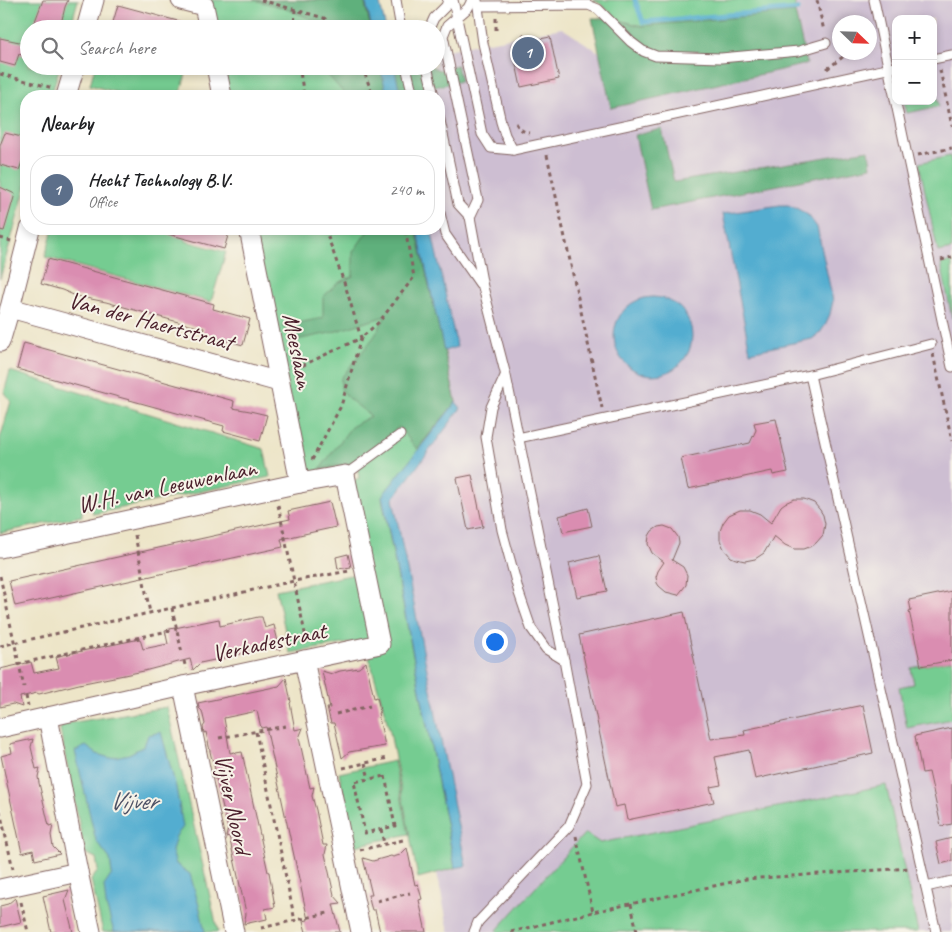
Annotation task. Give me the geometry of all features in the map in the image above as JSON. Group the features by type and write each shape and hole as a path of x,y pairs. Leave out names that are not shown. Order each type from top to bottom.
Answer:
{"street":[{"path":"88,20 94,0"},
{"path":"181,0 204,3 207,20"},
{"path":"68,90 72,75"},
{"path":"218,75 221,90"},
{"path":"0,342 28,235"},
{"name":"Meeslaan","path":"250,235 300,483"},
{"name":"Van der Haertstraat","path":"10,308 278,378"},
{"name":"W.H. van Leeuwenlaan","path":"0,548 274,488 345,475"},
{"name":"Verkadestraat","path":"0,728 183,686 380,644 345,475"},
{"path":"307,659 326,771 361,932"},
{"name":"Vijver Noord","path":"183,686 234,932"},
{"path":"48,717 91,932"},
{"path":"8,887 78,872"}],"lane":[{"path":"396,0 399,20"},
{"path":"433,20 446,6 448,0"},
{"path":"453,0 482,134 491,148 513,150 892,68 874,0"},
{"path":"476,2 483,43 501,122 513,150"},
{"path":"445,31 447,26 456,17 476,2 575,4 588,5 598,9 631,42 643,51 656,56 721,58 799,51 826,43"},
{"path":"445,45 478,200 470,217"},
{"path":"937,59 952,55"},
{"path":"408,75 412,90"},
{"path":"430,75 433,90"},
{"path":"898,105 907,157 952,367"},
{"path":"445,144 458,204 470,217 483,287 506,376 564,660 587,784 569,826 478,922 474,932"},
{"path":"445,235 483,287"},
{"path":"518,438 810,375 931,344"},
{"path":"810,375 936,932"},
{"path":"506,376 491,408 486,437 502,530 530,628 546,649 564,660"},
{"path":"345,475 400,435"},
{"path":"926,887 952,881"}],"path":[{"path":"261,0 326,20"},
{"path":"294,20 295,10"},
{"path":"825,70 839,60"},
{"path":"935,60 952,126"},
{"path":"0,74 54,90"},
{"path":"300,75 303,90"},
{"path":"365,75 371,90"},
{"path":"514,121 524,132 541,133 605,419"},
{"path":"907,157 952,148"},
{"path":"300,483 341,406 361,338 327,235"},
{"path":"278,378 361,338 379,322 414,277 405,235"},
{"path":"931,344 950,422 952,441"},
{"path":"274,488 294,581 307,659"},
{"path":"132,520 150,612"},
{"path":"0,646 294,581 364,568"},
{"path":"0,576 24,687"},
{"path":"172,608 182,652"},
{"path":"18,664 177,629"},
{"path":"336,714 370,706"},
{"path":"219,738 286,726"},
{"path":"256,732 296,921"},
{"path":"326,771 388,758"},
{"path":"365,763 368,779"},
{"path":"384,776 395,826 381,829 365,833 354,782 384,776"},
{"path":"0,811 8,887 25,916 28,932"},
{"path":"572,818 593,912"},
{"path":"381,829 384,844"},
{"path":"344,853 403,840"},
{"path":"511,932 746,879 921,868"},
{"path":"376,901 410,893"},
{"path":"630,904 637,932"},
{"path":"261,928 328,913"}],"shaded area":[{"path":"636,0 952,0 952,932 449,932 437,873 466,866 393,499 461,408 456,402 444,351 457,347 432,235 445,235 445,90 400,90 396,75 445,75 445,50 562,28 657,90"}],"green space":[{"path":"0,0 78,0 72,20 20,20 20,75 57,75 53,90 20,90 20,207 0,279"},
{"path":"207,0 365,0 370,20 211,20"},
{"path":"254,0 364,0 369,20 314,20 281,7"},
{"path":"593,0 795,0 795,12 642,26 619,20"},
{"path":"795,12 807,64 611,108 592,18 610,18 642,26"},
{"path":"457,65 461,81 421,90 341,90 328,75 445,75 445,68"},
{"path":"93,75 186,75 182,90 108,90 90,85"},
{"path":"222,75 382,75 386,90 225,90"},
{"path":"937,98 939,106 907,113 905,105 937,105"},
{"path":"662,129 674,182 869,150 871,167 651,210 635,135"},
{"path":"950,156 952,165 952,249 938,252 919,163"},
{"path":"51,235 186,235 186,241 226,252 211,302 45,257"},
{"path":"254,235 418,235 456,402 382,498 455,868 418,878 390,732 369,657 371,656 370,654 378,652 351,482 359,478 357,465 306,473"},
{"path":"365,235 417,235 456,402 417,449 399,427 355,462 320,469 351,427 371,416 349,399 341,389 341,378 374,337 386,316 330,333 296,340 282,326 323,318 323,297 338,283 353,276 353,252"},
{"path":"952,261 952,318 941,264"},
{"path":"10,371 264,449 270,477 93,514 92,508 82,510 82,516 0,533 0,439 11,401 4,393"},
{"path":"361,573 373,639 290,653 276,590"},
{"path":"952,660 952,719 907,728 899,687 914,684 911,668"},
{"name":"Vijver","path":"167,707 218,932 103,932 91,880 98,871 96,858 85,853 60,730 63,724"},
{"path":"394,761 409,834 355,846 339,773"},
{"path":"886,785 918,932 498,932 497,930 585,833 600,843"}],"water":[{"path":"365,0 379,0 384,20 370,20"},
{"path":"382,75 396,75 400,90 386,90"},
{"path":"788,205 798,209 808,215 817,227 833,301 826,324 820,333 812,339 750,352 723,214"},
{"path":"418,235 432,235 457,347 444,351"},
{"path":"645,297 661,297 675,303 686,314 692,328 692,344 686,358 675,369 661,375 645,375 631,369 620,358 614,344 614,328 620,314 631,303"},
{"path":"456,402 461,408 393,499 466,866 455,868 382,496"},
{"name":"Vijver","path":"161,732 176,787 183,827 176,836 172,851 176,864 190,874 205,932 114,932 106,905 104,886 112,874 110,859 96,841 75,751 86,746 97,754 110,758 129,754 144,746 148,735"}],"building":[{"path":"43,0 68,0 62,20 35,20"},
{"path":"118,5 174,20 114,20"},
{"path":"523,34 525,42 550,37 559,79 521,87 512,45 517,44"},
{"path":"0,38 20,42 20,54 15,66 0,62"},
{"path":"5,133 20,137 19,170 0,165 0,145"},
{"path":"0,187 15,194 4,231 0,230"},
{"path":"172,235 228,235 224,249"},
{"path":"48,259 214,304 213,309 250,319 243,345 202,334 204,328 76,296 41,284"},
{"path":"24,343 234,401 233,408 267,415 260,441 223,431 224,426 17,369"},
{"path":"776,419 788,472 773,475 772,471 688,489 681,458 750,443 756,430 754,423"},
{"path":"472,475 483,527 468,530 457,478"},
{"path":"794,499 804,499 814,503 823,515 825,524 823,535 812,546 804,549 794,549 785,545 774,536 764,553 755,559 745,561 731,557 724,549 720,540 720,531 729,515 740,510 750,510 760,514 771,523 781,506"},
{"path":"330,502 336,527 281,539 283,547 15,606 9,581 290,519 288,511"},
{"path":"588,508 592,526 563,532 559,516"},
{"path":"664,526 672,529 678,537 679,543 672,560 683,567 687,575 686,585 678,595 666,592 657,583 658,571 664,562 652,553 648,544 652,531"},
{"path":"348,554 351,567 338,569 336,557"},
{"path":"599,556 607,591 577,597 569,563"},
{"path":"952,591 952,660 921,666 909,611 911,610 909,600"},
{"path":"684,612 711,739 745,735 744,730 863,705 873,753 755,779 749,750 715,757 721,785 710,787 714,802 627,820 624,805 615,807 579,635"},
{"path":"262,617 265,628 274,625 280,650 270,647 200,663 193,670 190,659 144,671 20,697 22,707 13,704 0,707 0,669 31,662 34,673 59,668 56,657 58,656 140,639 143,649 168,644 165,630 219,619 220,626"},
{"path":"366,662 374,698 377,697 379,705 380,712 378,713 385,746 349,752 342,758 334,723 331,723 327,708 330,708 322,671 332,674 359,668"},
{"path":"286,678 295,730 303,728 299,738 310,788 314,787 312,796 323,845 327,845 325,854 334,895 341,903 333,904 340,932 306,932 303,921 308,920 266,727 261,728 257,711 224,718 230,753 242,752 275,907 265,909 267,919 244,924 245,908 229,836 226,837 228,828 216,778 214,779 214,764 206,732 204,733 203,727 205,724 202,711 198,703 279,686"},
{"path":"952,728 952,824 941,826 929,772 922,773 915,736"},
{"path":"33,739 31,747 36,769 40,768 38,777 49,826 53,825 51,835 53,847 60,854 35,860 33,850 22,853 1,756 12,753 10,744"},
{"path":"952,838 952,861 941,864 936,842"},
{"path":"407,848 415,885 418,884 422,899 419,900 426,932 380,932 375,910 372,910 370,903 369,895 372,895 363,858 373,861 393,857 400,855"},
{"path":"69,890 65,900 73,932 51,932 43,896"},
{"path":"15,898 21,922 0,927 0,906 8,904"}],"waterway":[{"path":"635,0 643,22 798,9"}],"place":[{"name":"Hecht Technology B.V.","path":"528,53"}]}
